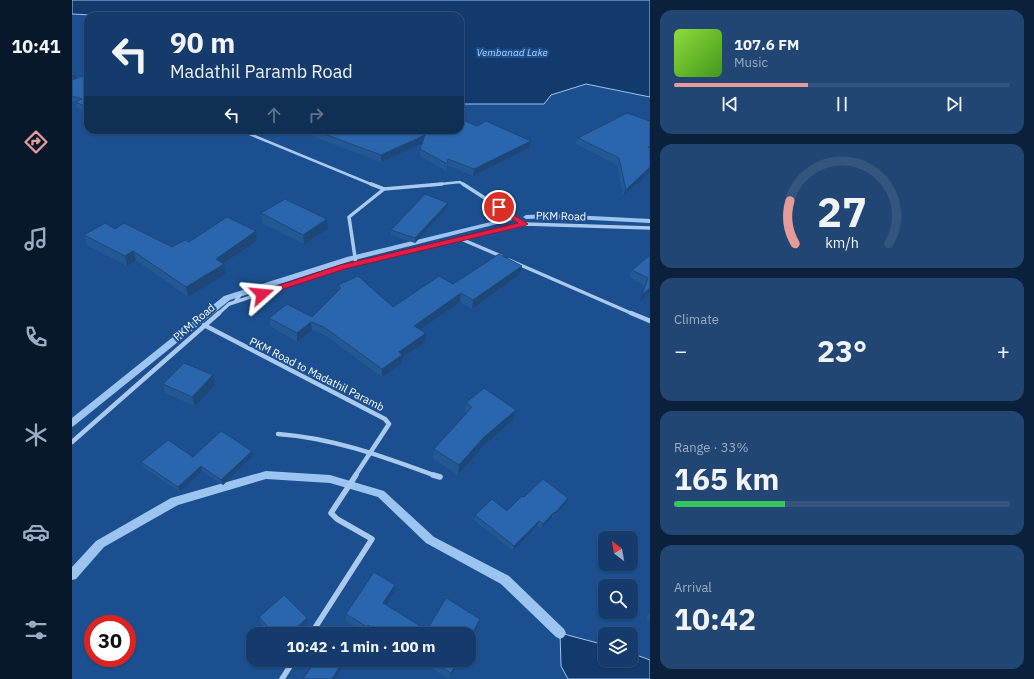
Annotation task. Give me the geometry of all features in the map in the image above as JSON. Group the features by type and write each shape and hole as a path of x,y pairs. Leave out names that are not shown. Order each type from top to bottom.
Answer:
{"street":[{"path":"250,134 384,189 460,182 524,224"},
{"path":"356,264 349,217 384,189"},
{"name":"PKM Road","path":"72,442 229,304 356,264 524,224 650,228"},
{"path":"461,239 650,321"},
{"path":"235,302 240,295"},
{"name":"PKM Road to Madathil Paramb","path":"204,325 385,419 389,424 370,453"},
{"path":"278,434 298,435 321,439 370,453 440,477"},
{"path":"316,627 372,540 337,519 331,513 370,453"},
{"path":"282,679 290,667"}],"water":[{"name":"Vembanad Lake","path":"72,0 650,0 650,97 586,84 551,95 544,104 464,104 464,12 84,12 84,15 72,14"},
{"path":"560,633 598,643 598,667 638,667 638,656 650,660 650,679 568,679 561,666"}],"building":[{"path":"84,76 84,105 75,102 82,99 72,96 72,80"},
{"path":"627,113 650,121 650,146 648,147 650,148 650,167 626,190 619,158 578,138"},
{"path":"464,121 477,126 486,121 531,141 474,169 448,159 447,164 420,149 425,135 381,155 324,134 464,134"},
{"path":"425,194 448,203 415,238 391,230"},
{"path":"285,199 327,219 303,235 261,213"},
{"path":"227,217 256,231 216,259 224,264 186,287 133,251 125,256 84,235 105,223 115,229 124,223 172,247 185,240 189,242"},
{"path":"499,254 522,266 473,300 461,293 414,326 426,333 399,352 402,355 382,369 324,327 311,322 297,333 269,318 287,304 312,317 341,288 338,285 358,276 393,307 439,276 453,284"},
{"path":"650,255 650,288 642,295 648,278 632,270"},
{"path":"184,363 213,375 192,397 163,384"},
{"path":"484,388 516,410 484,437 459,465 434,449 472,407 466,403"},
{"path":"221,431 252,451 221,480 201,466 178,487 141,462 168,440 193,457"},
{"path":"543,479 568,498 543,524 539,521 514,546 475,515 492,499 507,511 522,496 524,497"},
{"path":"374,572 395,585 383,603 422,627 371,627 368,625 367,627 346,614"},
{"path":"284,595 307,618 297,627 268,627 259,617"},
{"path":"446,598 480,619 476,627 429,627"},
{"path":"311,667 340,667 332,679 303,679"},
{"path":"441,667 454,667 451,673"}],"waterway":[{"path":"526,217 552,216 650,221"},
{"path":"72,423 227,298 349,259 515,218"},
{"path":"72,575 100,544 175,501 266,475 330,479 381,494 430,540 505,580 560,633"}],"route":[{"path":"262,294 343,267 524,224 499,207"}]}
